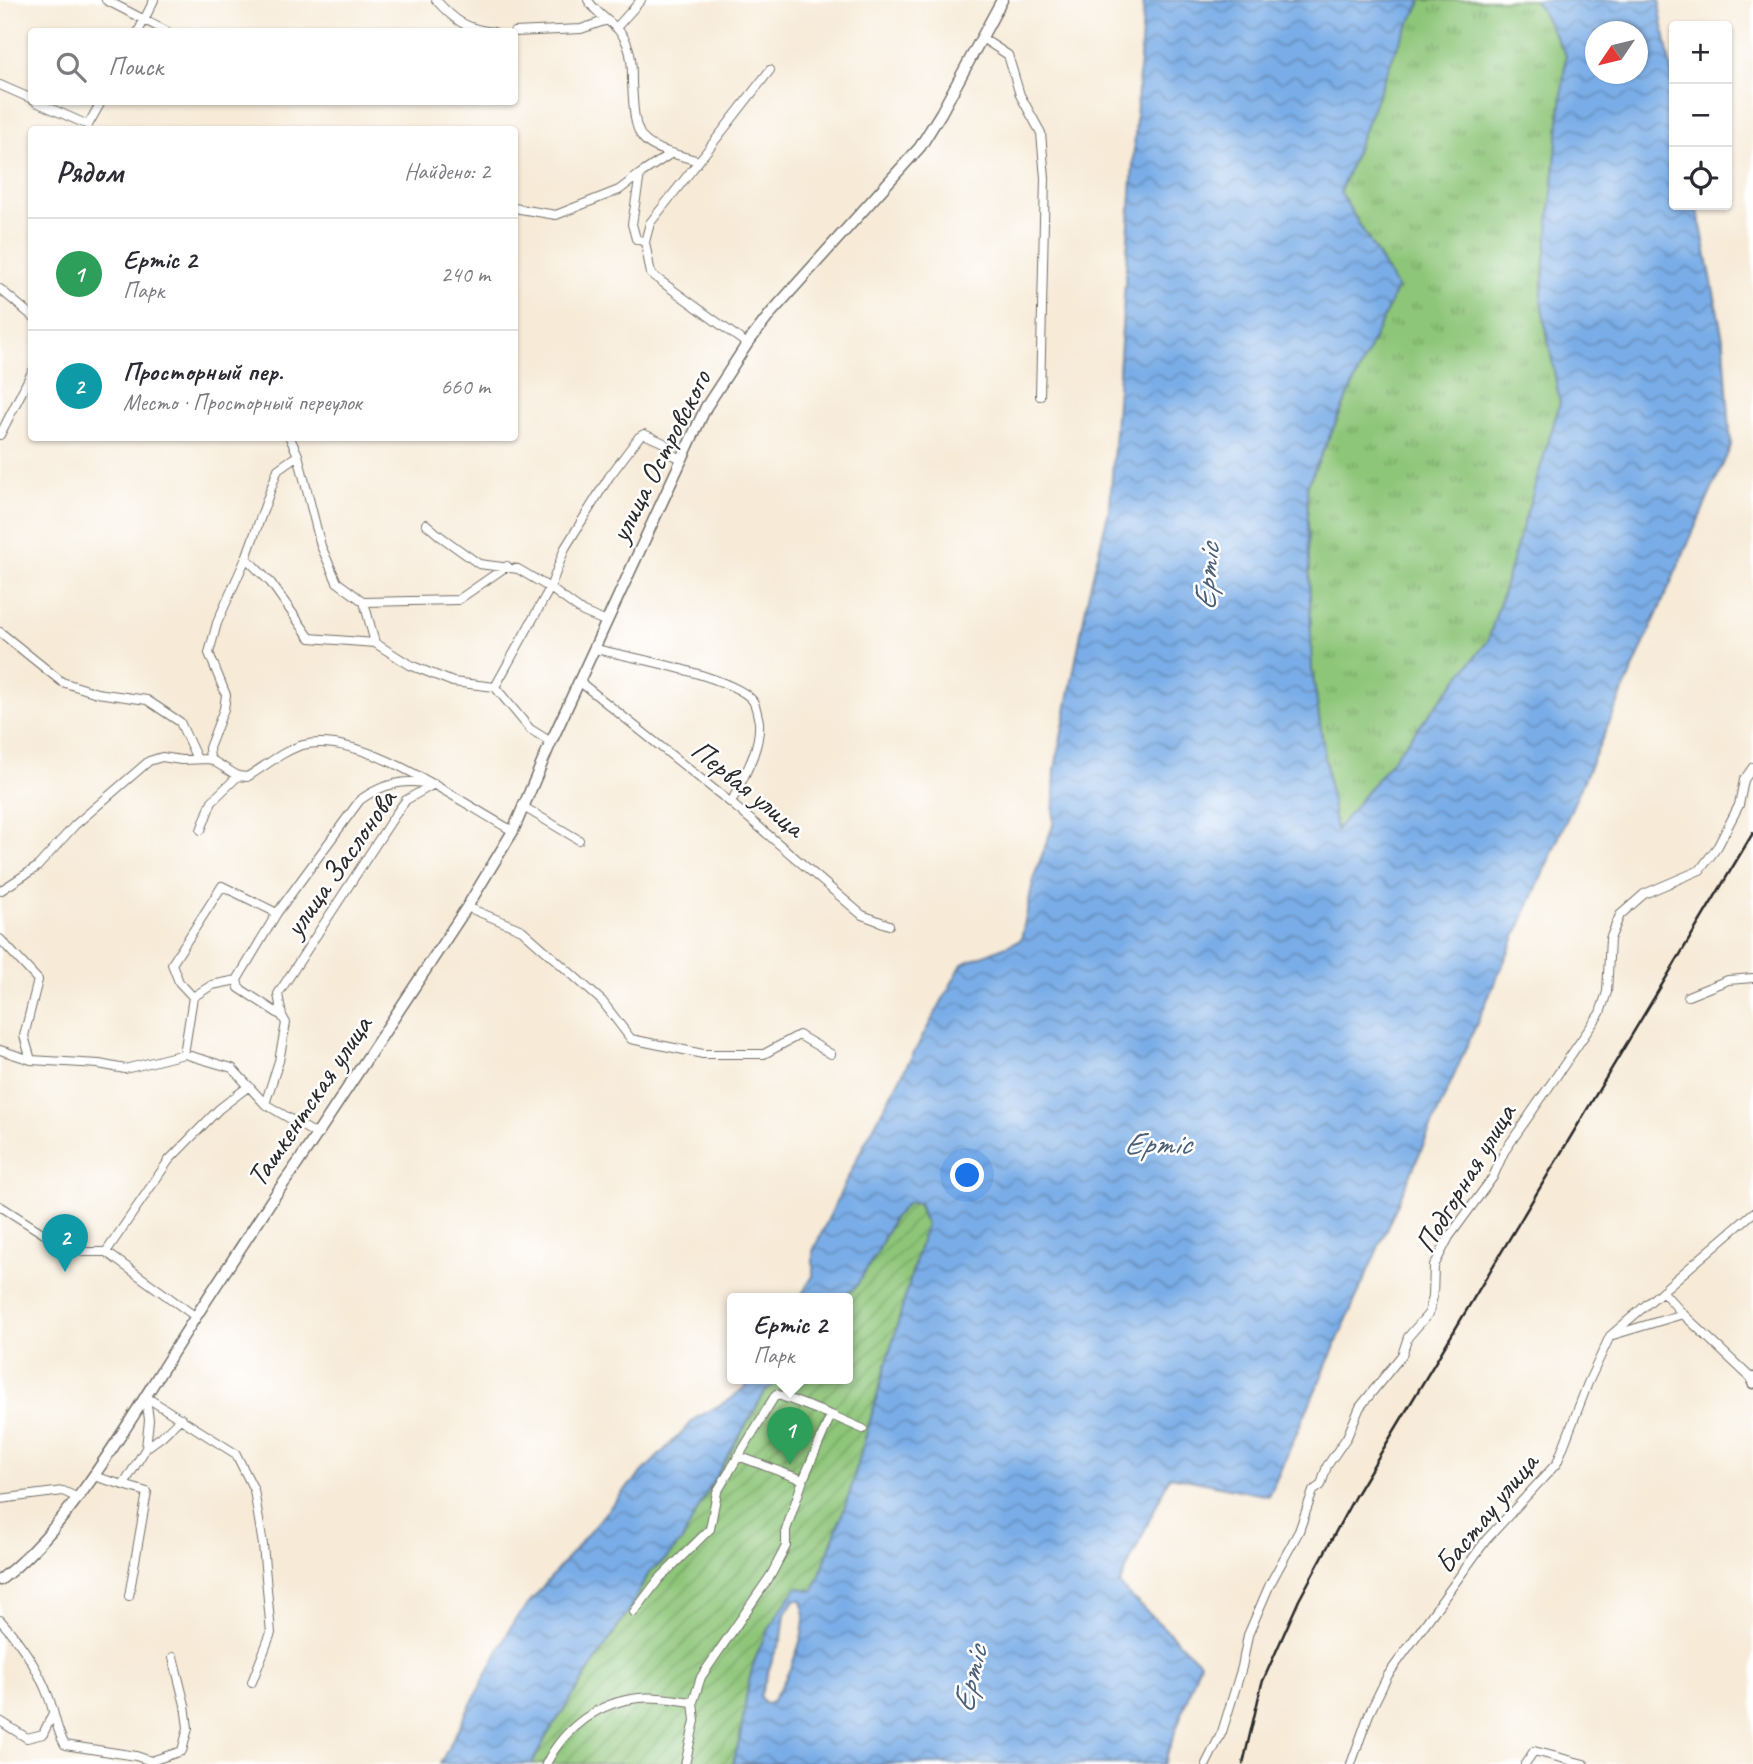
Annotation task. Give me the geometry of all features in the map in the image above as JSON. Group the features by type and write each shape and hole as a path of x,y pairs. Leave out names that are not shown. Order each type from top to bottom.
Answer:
{"main road":[{"name":"улица Островского","path":"513,831 551,742 706,407 747,344 771,313 920,146 942,113 1002,0"},
{"name":"Ташкентская улица","path":"0,1580 37,1548 93,1476 467,907 513,831"}],"street":[{"path":"106,0 160,28"},
{"path":"140,28 154,0"},
{"path":"436,0 454,19 472,28"},
{"path":"588,0 620,30 630,51 634,121 638,132 654,148 699,161"},
{"path":"518,32 581,29 611,24 641,0"},
{"path":"982,38 1008,55 1016,74 1020,95 1041,133 1045,178 1040,396"},
{"path":"747,344 651,274 645,242 650,223 770,70"},
{"path":"1,86 28,97"},
{"path":"45,105 88,125 99,105"},
{"path":"518,209 556,215 619,190 672,153"},
{"path":"640,174 632,225 636,239 645,242"},
{"path":"0,289 28,313"},
{"path":"0,435 28,380"},
{"path":"495,687 550,588 565,548 609,477 639,437 644,434 664,443 670,454 683,459"},
{"path":"291,441 298,455 321,546 337,582 363,602 375,643"},
{"path":"210,759 209,748 224,709 226,695 209,653 217,624 246,558 278,469 298,455"},
{"path":"426,524 479,564 519,569 583,612 607,622"},
{"path":"246,558 271,583 310,638 375,643 410,665 453,682 495,687 530,729 551,742"},
{"path":"363,602 458,600 507,566"},
{"path":"0,632 62,682 97,693 147,700 180,722 197,759"},
{"path":"595,649 691,671 732,686 753,701 759,720 758,736 731,803"},
{"name":"Первая улица","path":"580,682 731,803 862,915 889,925"},
{"path":"0,891 37,867 75,825 149,761 162,757 210,759 238,776 247,777 300,746 315,743 359,749 434,784 513,831"},
{"name":"Подгорная улица","path":"1206,1764 1222,1732 1242,1667 1248,1635 1270,1584 1299,1531 1313,1491 1321,1485 1327,1466 1347,1437 1360,1407 1402,1355 1408,1337 1429,1313 1433,1296 1434,1266 1449,1237 1493,1177 1504,1152 1600,1013 1607,992 1609,939 1620,915 1644,894 1700,870 1718,846 1739,805 1744,780 1753,767"},
{"path":"201,830 212,801 238,776"},
{"name":"улица Заслонова","path":"237,980 277,913 360,800 375,789 392,784 412,781 434,784"},
{"name":"улица Заслонова","path":"265,1104 286,1032 278,994 406,800 434,784"},
{"path":"522,806 579,840"},
{"path":"193,997 179,982 172,964 222,886 277,913"},
{"path":"467,907 523,930 602,1001 631,1039 704,1054 764,1054 799,1035 831,1054"},
{"path":"0,939 38,979 24,1037 31,1060"},
{"path":"1688,996 1728,980 1753,978"},
{"path":"184,1054 193,997 212,985 237,980 239,988 282,1016"},
{"path":"0,1050 31,1060 99,1064 125,1069 184,1054 233,1069 265,1104 316,1134"},
{"path":"106,1252 169,1160 219,1109 249,1086"},
{"path":"0,1206 44,1234 85,1252 106,1252 196,1317"},
{"name":"Бастау улица","path":"1351,1764 1369,1714 1388,1675 1486,1540 1557,1463 1588,1383 1610,1336 1753,1213"},
{"path":"1662,1291 1753,1380"},
{"path":"1610,1336 1683,1314"},
{"path":"634,1612 659,1579 710,1529 717,1492 776,1394 863,1429"},
{"path":"146,1397 236,1454 254,1490 263,1545 271,1633 252,1682"},
{"path":"146,1397 149,1420 146,1448"},
{"path":"685,1764 695,1721 693,1702 701,1678 771,1575 786,1546 786,1531 803,1480 831,1415"},
{"path":"124,1484 146,1448 181,1418"},
{"path":"738,1456 803,1480"},
{"path":"93,1476 147,1492 129,1596"},
{"path":"0,1499 63,1491 76,1497"},
{"path":"0,1620 35,1664 58,1734 65,1745 136,1756 152,1763 182,1751 188,1728 173,1657"},
{"path":"545,1764 554,1748 581,1720 613,1702 641,1698 693,1702"},
{"path":"0,1721 27,1738 43,1734 53,1713"},
{"path":"1525,1764 1534,1751 1584,1764"}],"green space":[{"path":"1422,0 1535,0 1566,55 1541,301 1560,403 1488,641 1336,831 1312,670 1307,486 1397,288 1340,192 1396,49"},
{"path":"908,1203 918,1203 926,1224 849,1495 814,1591 797,1588 776,1618 759,1650 751,1673 739,1742 732,1764 532,1764 547,1735 629,1610 650,1571 663,1562 682,1541 765,1392 774,1384 853,1384 853,1293 847,1293 855,1288 879,1249 893,1218"}],"water":[{"name":"Ертіс","path":"1144,0 1422,0 1396,49 1340,192 1397,288 1307,486 1312,670 1336,830 1488,641 1560,403 1541,301 1566,55 1535,0 1660,0 1669,59 1669,210 1698,210 1724,344 1731,446 1269,1496 1170,1476 1119,1585 1200,1662 1164,1764 732,1764 739,1742 751,1673 759,1650 797,1587 814,1591 849,1495 926,1224 919,1203 908,1203 893,1218 879,1249 855,1288 847,1293 803,1293 813,1276 813,1251 860,1152 962,964 1021,940 1034,877 1053,825 1055,769 1089,591 1110,506","holes":["794,1600 802,1600 804,1612 801,1639 791,1667 771,1703 765,1703 760,1697 782,1638 785,1614"]},
{"path":"748,1384 774,1384 765,1392 682,1541 663,1562 650,1571 629,1610 547,1735 532,1764 440,1764 514,1621 623,1492 696,1418 731,1399"}],"railway":[{"path":"1243,1764 1262,1683 1299,1600 1355,1496 1753,833"}],"place":[{"name":"Просторный пер.","path":"65,1272"},
{"name":"Ертіс 2","path":"790,1465"}]}
